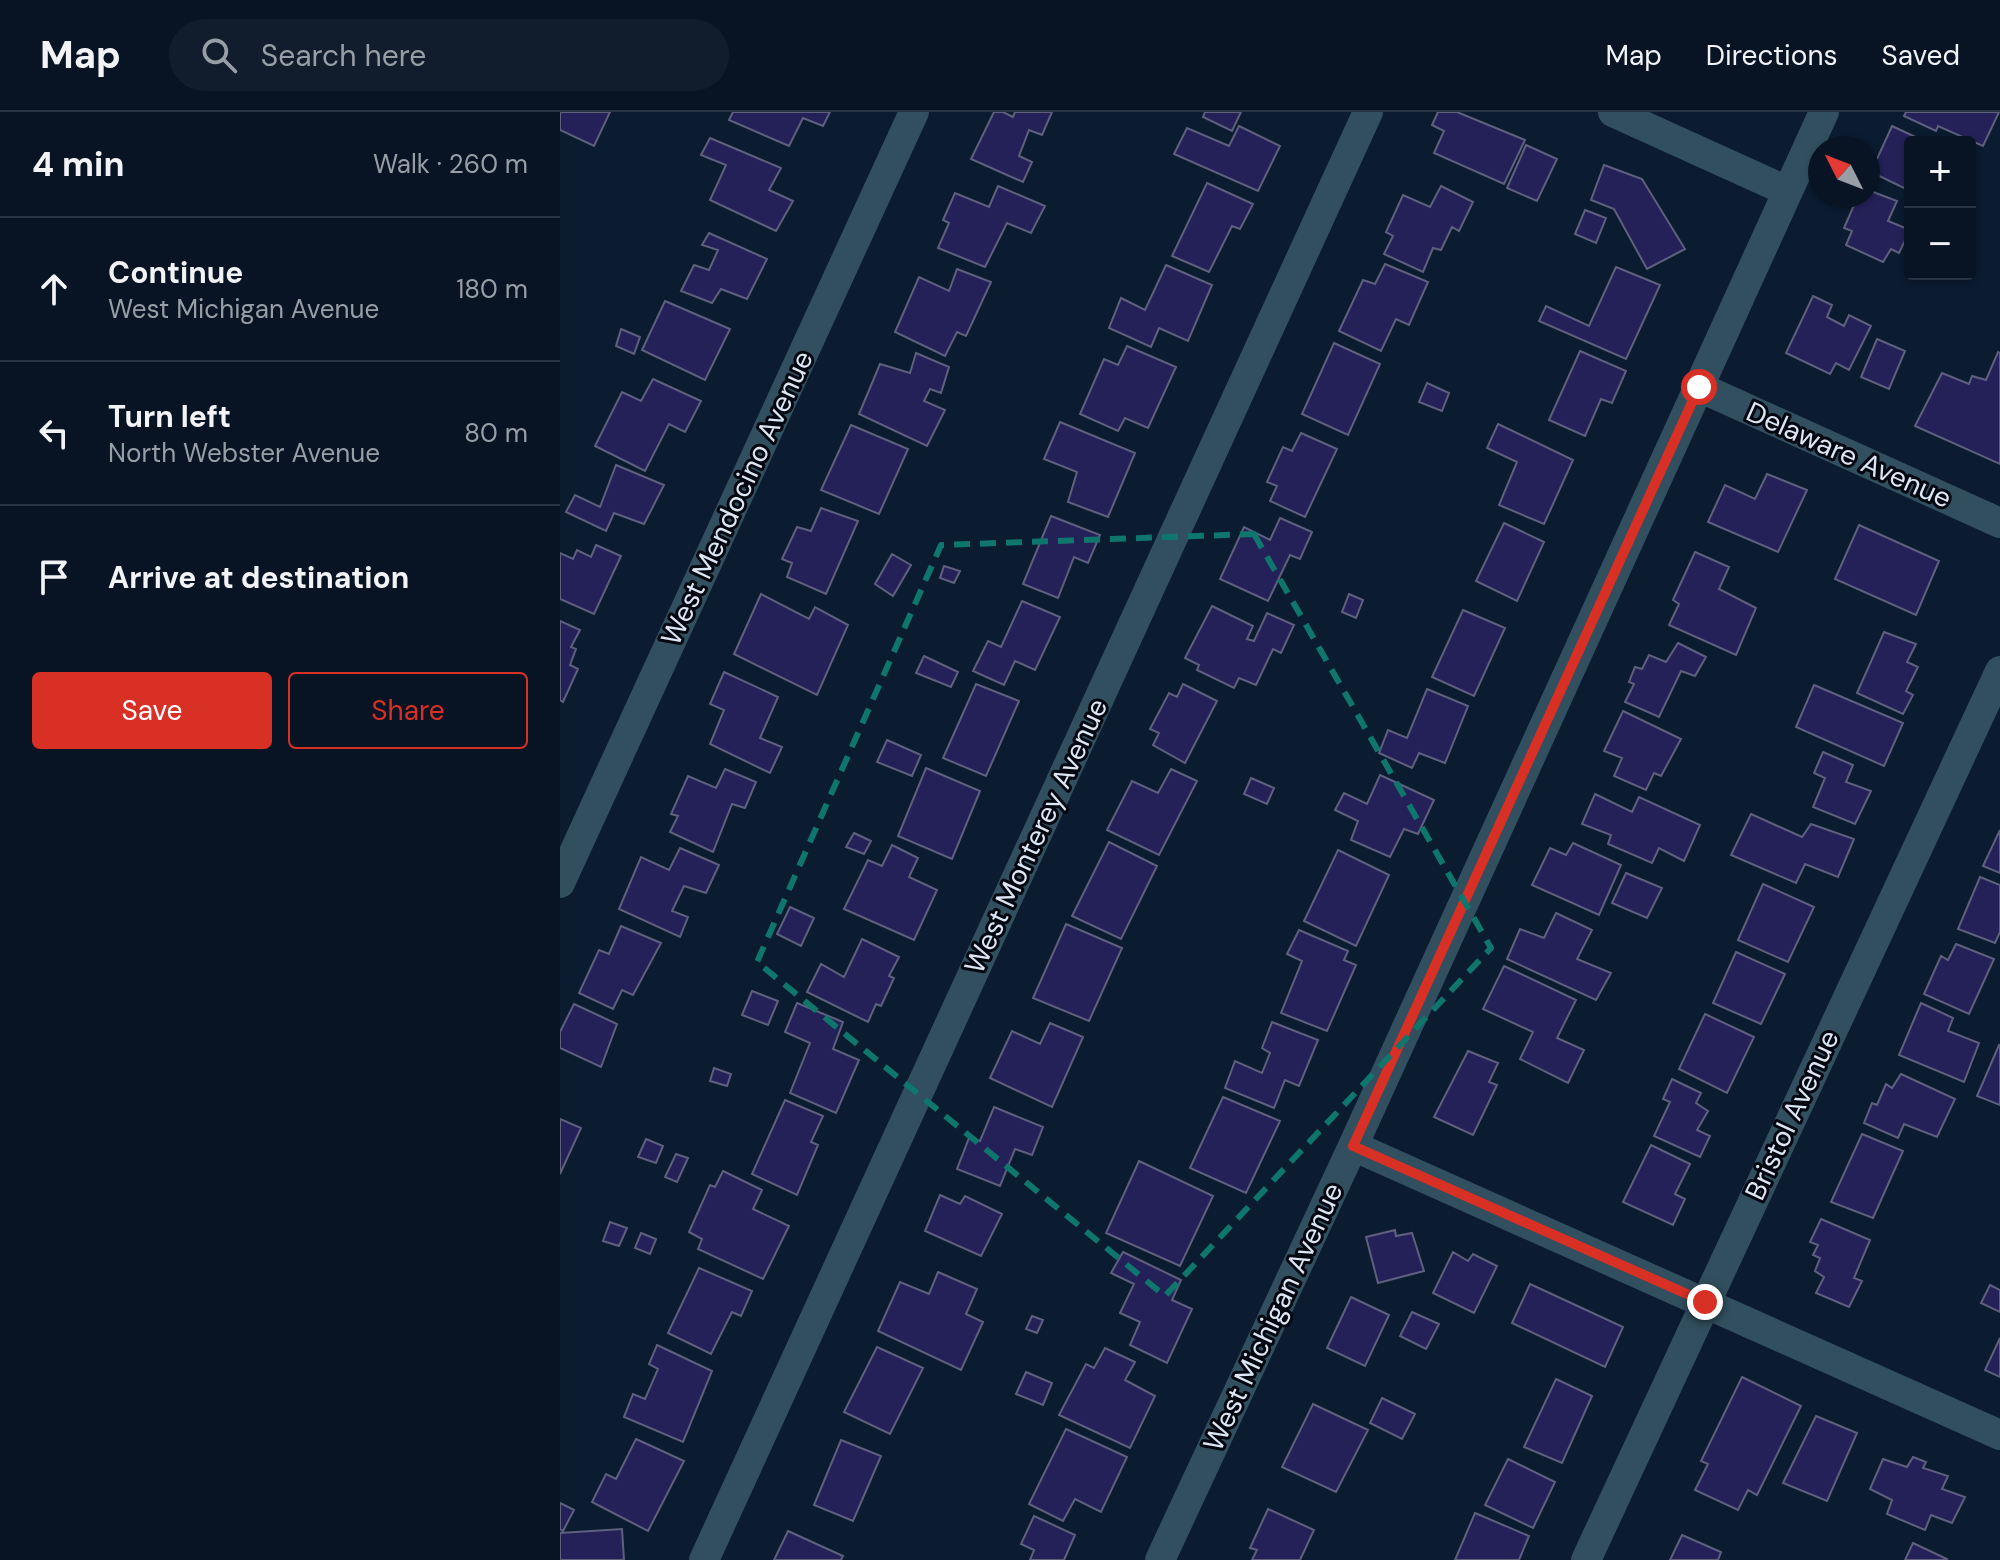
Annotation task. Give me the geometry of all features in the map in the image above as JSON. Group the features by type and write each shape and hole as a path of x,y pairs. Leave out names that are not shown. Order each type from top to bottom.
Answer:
{"street":[{"name":"West Mendocino Avenue","path":"560,883 914,112"},
{"name":"West Monterey Avenue","path":"704,1560 1368,112"},
{"path":"1613,112 1787,191"},
{"name":"West Michigan Avenue","path":"1160,1560 1353,1146 1824,112"},
{"name":"Delaware Avenue","path":"1699,387 2000,523"},
{"name":"Bristol Avenue","path":"1586,1560 2000,671"},
{"path":"1353,1146 2000,1435"}],"highlighted area":[{"path":"1254,534 1491,948 1165,1296 757,962 941,545"}],"building":[{"path":"560,112 610,112 594,146 560,130"},
{"path":"733,112 830,112 823,126 803,118 789,146 729,120"},
{"path":"994,112 1013,117 1015,112 1052,112 1042,135 1029,130 1019,156 1032,162 1023,182 971,159"},
{"path":"1205,112 1241,112 1232,131 1203,117"},
{"path":"1438,112 1457,112 1525,140 1504,184 1434,153 1444,131 1432,125"},
{"path":"1906,112 1999,112 1983,146 1976,143 1976,136 1960,136 1938,126 1936,131 1904,116"},
{"path":"1239,126 1280,146 1258,191 1174,154 1187,128 1229,146"},
{"path":"1892,126 1913,136 1904,136 1904,188 1880,176 1880,152"},
{"path":"710,138 781,168 769,190 793,201 776,231 710,200 726,165 701,155"},
{"path":"1526,145 1557,159 1537,201 1507,188"},
{"path":"1604,165 1642,179 1685,249 1647,269 1614,209 1591,200"},
{"path":"1207,183 1253,204 1240,229 1232,226 1209,272 1172,256"},
{"path":"998,186 1045,206 1031,233 1007,223 985,267 938,248 949,223 943,220 955,193 989,207"},
{"path":"1441,186 1473,202 1459,231 1452,227 1441,250 1433,248 1423,272 1384,254 1393,236 1386,232 1403,195 1430,207"},
{"path":"1880,195 1897,201 1888,221 1904,228 1904,243 1899,253 1891,249 1883,262 1846,245 1852,231 1844,228 1853,208 1880,208"},
{"path":"1585,210 1606,218 1596,243 1575,234"},
{"path":"709,233 767,259 747,299 721,289 712,303 681,291 694,265 709,270 718,250 702,245"},
{"path":"1385,264 1428,282 1409,325 1396,319 1381,351 1339,331 1363,280 1375,284"},
{"path":"1166,265 1212,285 1188,341 1159,328 1151,347 1109,328 1121,298 1145,310"},
{"path":"1616,267 1660,285 1626,359 1539,321 1546,306 1589,326"},
{"path":"957,269 991,282 966,336 957,332 945,356 895,332 919,277 949,291"},
{"path":"1813,296 1832,305 1827,317 1844,326 1849,315 1871,326 1849,370 1836,363 1830,374 1786,353"},
{"path":"665,301 730,329 705,380 642,350"},
{"path":"621,329 640,337 634,354 616,346"},
{"path":"1877,339 1905,351 1889,389 1861,377"},
{"path":"1334,343 1380,364 1348,435 1302,414"},
{"path":"1127,346 1176,367 1148,428 1125,418 1118,431 1080,414 1104,359 1118,365"},
{"path":"1580,351 1626,371 1612,403 1601,399 1585,436 1549,420"},
{"path":"1998,352 2000,464 1915,426 1942,373 1969,384 1972,376 1986,380"},
{"path":"916,353 949,367 941,393 930,389 924,401 945,410 927,446 859,414 880,364 910,373"},
{"path":"653,379 701,401 685,432 669,424 645,471 595,446 622,392 641,401"},
{"path":"1427,383 1449,393 1442,411 1419,402"},
{"path":"1060,422 1135,453 1108,517 1068,502 1077,472 1044,459"},
{"path":"1498,424 1573,460 1544,524 1499,505 1517,462 1487,448"},
{"path":"851,425 908,449 879,514 821,490"},
{"path":"1301,433 1337,449 1305,517 1270,501 1277,486 1267,482 1283,447 1292,451"},
{"path":"616,465 664,485 644,524 614,513 606,531 566,512 575,495 600,507"},
{"path":"1767,474 1807,490 1778,552 1708,522 1725,485 1755,499"},
{"path":"821,508 858,521 826,594 787,577 792,563 782,559 797,527 811,531"},
{"path":"1051,516 1100,535 1088,563 1074,557 1058,598 1023,584"},
{"path":"1280,518 1312,532 1300,559 1290,555 1268,601 1220,579 1244,527 1270,540"},
{"path":"1504,523 1544,542 1517,601 1476,581"},
{"path":"1859,525 1939,561 1916,615 1835,579"},
{"path":"596,545 621,556 594,614 560,599 560,553 573,559 577,550 591,557"},
{"path":"1695,552 1729,567 1719,589 1756,608 1736,655 1669,625 1679,604 1673,600"},
{"path":"892,554 911,565 893,596 875,584"},
{"path":"944,566 960,571 954,583 940,578"},
{"path":"761,594 809,619 815,607 848,625 817,695 734,654"},
{"path":"1349,594 1363,600 1356,618 1342,612"},
{"path":"1022,601 1060,617 1035,670 1015,661 1004,685 973,671 988,641 1001,647"},
{"path":"1212,606 1253,626 1247,639 1254,641 1267,613 1294,625 1281,653 1273,649 1256,685 1239,678 1234,688 1197,670 1199,665 1185,658"},
{"path":"1463,610 1505,628 1474,696 1432,677"},
{"path":"560,621 580,630 571,647 576,649 570,665 578,669 563,702 560,700"},
{"path":"1884,632 1916,644 1907,662 1918,667 1906,691 1913,695 1903,714 1857,693"},
{"path":"1678,643 1706,657 1695,676 1681,671 1659,717 1625,702 1634,684 1629,682 1635,667 1642,669 1649,655 1666,662"},
{"path":"924,656 958,672 951,687 916,673"},
{"path":"724,672 778,697 760,738 782,747 770,773 710,744 724,710 710,704"},
{"path":"976,684 1019,701 986,776 943,758"},
{"path":"1183,684 1217,701 1185,763 1153,745 1159,733 1150,729 1169,693 1177,697"},
{"path":"1814,685 1903,723 1884,766 1796,727"},
{"path":"1427,689 1468,706 1445,763 1419,753 1412,768 1379,753 1388,730 1407,738"},
{"path":"1623,711 1681,739 1661,776 1654,773 1646,790 1614,776 1622,758 1604,751"},
{"path":"887,740 921,755 912,776 877,762"},
{"path":"1823,752 1853,765 1846,782 1871,791 1855,824 1813,807 1825,778 1814,773"},
{"path":"926,768 980,791 952,859 898,836"},
{"path":"725,769 756,782 745,808 732,804 713,852 670,832 678,816 671,814 688,776 716,788"},
{"path":"1171,769 1197,781 1159,855 1107,830 1132,781 1158,793"},
{"path":"1380,775 1434,800 1418,834 1404,829 1390,857 1351,840 1358,821 1335,810 1344,793 1367,804"},
{"path":"1251,778 1274,788 1267,804 1244,794"},
{"path":"1595,794 1632,812 1639,797 1700,825 1684,861 1659,848 1652,863 1608,844 1611,835 1582,824"},
{"path":"1751,814 1802,837 1811,824 1854,839 1838,877 1805,864 1796,883 1731,855"},
{"path":"2000,830 2000,873 1983,866"},
{"path":"854,833 871,841 864,854 846,847"},
{"path":"1109,842 1157,866 1121,939 1072,916"},
{"path":"1573,843 1621,865 1599,915 1532,885 1550,848 1566,855"},
{"path":"892,845 918,858 909,877 937,890 914,940 844,909 868,860 882,866"},
{"path":"680,848 719,865 706,893 684,886 672,911 688,917 680,937 619,909 641,857 669,870"},
{"path":"1338,850 1389,875 1356,946 1304,921"},
{"path":"1626,873 1662,888 1647,918 1612,903"},
{"path":"1980,877 2000,885 2000,932 1995,943 1958,929"},
{"path":"1763,884 1814,907 1788,962 1738,940"},
{"path":"790,907 814,918 801,946 777,934"},
{"path":"1556,913 1592,930 1577,959 1611,973 1596,1000 1507,959 1520,929 1544,938"},
{"path":"1066,924 1122,948 1089,1021 1033,998"},
{"path":"621,926 661,943 633,995 622,990 613,1009 579,993 599,950 609,954"},
{"path":"1299,930 1348,951 1344,960 1356,965 1327,1031 1281,1013 1302,961 1287,954"},
{"path":"862,939 899,957 889,976 894,978 881,1006 876,1004 868,1022 807,992 821,964 844,977"},
{"path":"1956,944 1994,959 1969,1014 1924,994 1941,956 1948,960"},
{"path":"1736,952 1785,974 1761,1024 1713,1003"},
{"path":"1504,966 1576,1000 1557,1038 1584,1050 1568,1083 1520,1059 1533,1032 1483,1009"},
{"path":"752,991 778,1001 768,1025 742,1015"},
{"path":"797,1003 843,1022 833,1049 859,1060 836,1113 790,1093 810,1043 785,1032"},
{"path":"1921,1003 1953,1018 1948,1031 1979,1043 1964,1082 1899,1055"},
{"path":"574,1004 617,1024 601,1067 560,1048 560,1032"},
{"path":"1705,1014 1754,1037 1727,1093 1679,1069"},
{"path":"1272,1022 1318,1040 1299,1086 1285,1080 1274,1108 1225,1088 1235,1061 1262,1073 1270,1053 1262,1048"},
{"path":"1050,1023 1083,1037 1052,1107 990,1078 1012,1031 1040,1044"},
{"path":"2000,1046 2000,1105 1977,1096"},
{"path":"1468,1051 1498,1063 1489,1082 1497,1085 1473,1135 1434,1117"},
{"path":"714,1068 731,1074 727,1086 710,1081"},
{"path":"1901,1074 1955,1099 1937,1137 1904,1124 1898,1138 1864,1123 1872,1103 1877,1105 1886,1084 1892,1088"},
{"path":"1672,1079 1701,1093 1696,1103 1708,1111 1697,1130 1710,1136 1700,1157 1654,1136 1670,1102 1663,1099"},
{"path":"1223,1097 1280,1121 1246,1193 1190,1168"},
{"path":"785,1100 823,1116 811,1142 818,1145 797,1195 752,1174"},
{"path":"994,1107 1043,1127 1032,1155 1015,1149 1000,1186 957,1169 969,1138 980,1141"},
{"path":"560,1119 581,1128 560,1174"},
{"path":"1862,1134 1903,1151 1873,1218 1831,1202"},
{"path":"646,1139 663,1146 656,1163 638,1157"},
{"path":"1651,1145 1690,1164 1675,1194 1685,1199 1673,1225 1623,1202"},
{"path":"676,1154 688,1158 677,1182 665,1177"},
{"path":"1139,1161 1213,1196 1180,1266 1106,1233"},
{"path":"723,1171 762,1190 753,1209 789,1226 763,1279 698,1249 702,1239 689,1232 710,1185 715,1187"},
{"path":"940,1195 960,1204 965,1196 1002,1214 981,1256 925,1231"},
{"path":"1821,1219 1870,1240 1854,1278 1862,1281 1849,1307 1816,1293 1824,1277 1815,1271 1820,1258 1813,1255 1818,1245 1810,1242"},
{"path":"610,1222 627,1228 619,1246 603,1241"},
{"path":"1395,1230 1396,1236 1412,1233 1424,1271 1378,1283 1366,1237"},
{"path":"641,1233 656,1239 650,1254 635,1248"},
{"path":"1123,1252 1181,1280 1172,1300 1192,1309 1167,1363 1130,1345 1140,1322 1120,1313 1134,1284 1111,1273"},
{"path":"1453,1252 1468,1261 1473,1254 1497,1266 1474,1313 1433,1293"},
{"path":"699,1268 752,1291 741,1316 732,1312 711,1354 668,1333"},
{"path":"938,1272 977,1289 966,1314 983,1322 961,1370 878,1331 900,1282 929,1294"},
{"path":"1530,1284 1623,1327 1605,1367 1512,1323"},
{"path":"1990,1285 2000,1290 2000,1312 1981,1303"},
{"path":"1351,1297 1389,1315 1365,1366 1327,1348"},
{"path":"1412,1312 1439,1324 1426,1349 1400,1336"},
{"path":"1032,1316 1043,1320 1037,1333 1026,1329"},
{"path":"2000,1338 2000,1377 1985,1370"},
{"path":"657,1345 712,1371 683,1442 624,1417 633,1394 645,1399 658,1369 649,1364"},
{"path":"877,1347 923,1368 890,1434 844,1412"},
{"path":"1105,1348 1135,1362 1125,1380 1155,1396 1130,1448 1059,1415 1086,1364 1094,1368"},
{"path":"1026,1372 1052,1383 1043,1405 1016,1394"},
{"path":"1742,1377 1801,1406 1757,1495 1748,1490 1738,1510 1695,1490 1708,1464 1701,1461"},
{"path":"1556,1379 1592,1396 1562,1463 1524,1447"},
{"path":"1382,1398 1415,1414 1402,1439 1370,1423"},
{"path":"1313,1404 1368,1430 1336,1492 1282,1467"},
{"path":"1816,1416 1857,1433 1827,1501 1783,1483"},
{"path":"1066,1429 1127,1457 1101,1512 1075,1499 1063,1521 1029,1504"},
{"path":"636,1439 684,1461 648,1531 592,1502 606,1474 616,1479"},
{"path":"841,1440 881,1456 853,1521 814,1505"},
{"path":"1913,1457 1926,1462 1923,1468 1948,1476 1942,1489 1965,1497 1952,1523 1931,1515 1925,1530 1887,1514 1892,1500 1870,1489 1883,1459 1907,1467"},
{"path":"1508,1459 1555,1482 1533,1528 1485,1505"},
{"path":"560,1503 574,1510 563,1531 560,1529"},
{"path":"1268,1509 1314,1530 1300,1560 1252,1560 1257,1550 1250,1548"},
{"path":"1475,1513 1529,1536 1519,1560 1455,1560"},
{"path":"1034,1516 1075,1535 1064,1560 1030,1560 1034,1550 1021,1544"},
{"path":"622,1529 624,1560 560,1560 560,1533"},
{"path":"788,1531 843,1556 841,1560 774,1560"},
{"path":"1682,1535 1721,1552 1718,1560 1670,1560"},
{"path":"1913,1543 1947,1559 1905,1560"}],"route":[{"path":"1699,387 1353,1146 1705,1302"}]}
